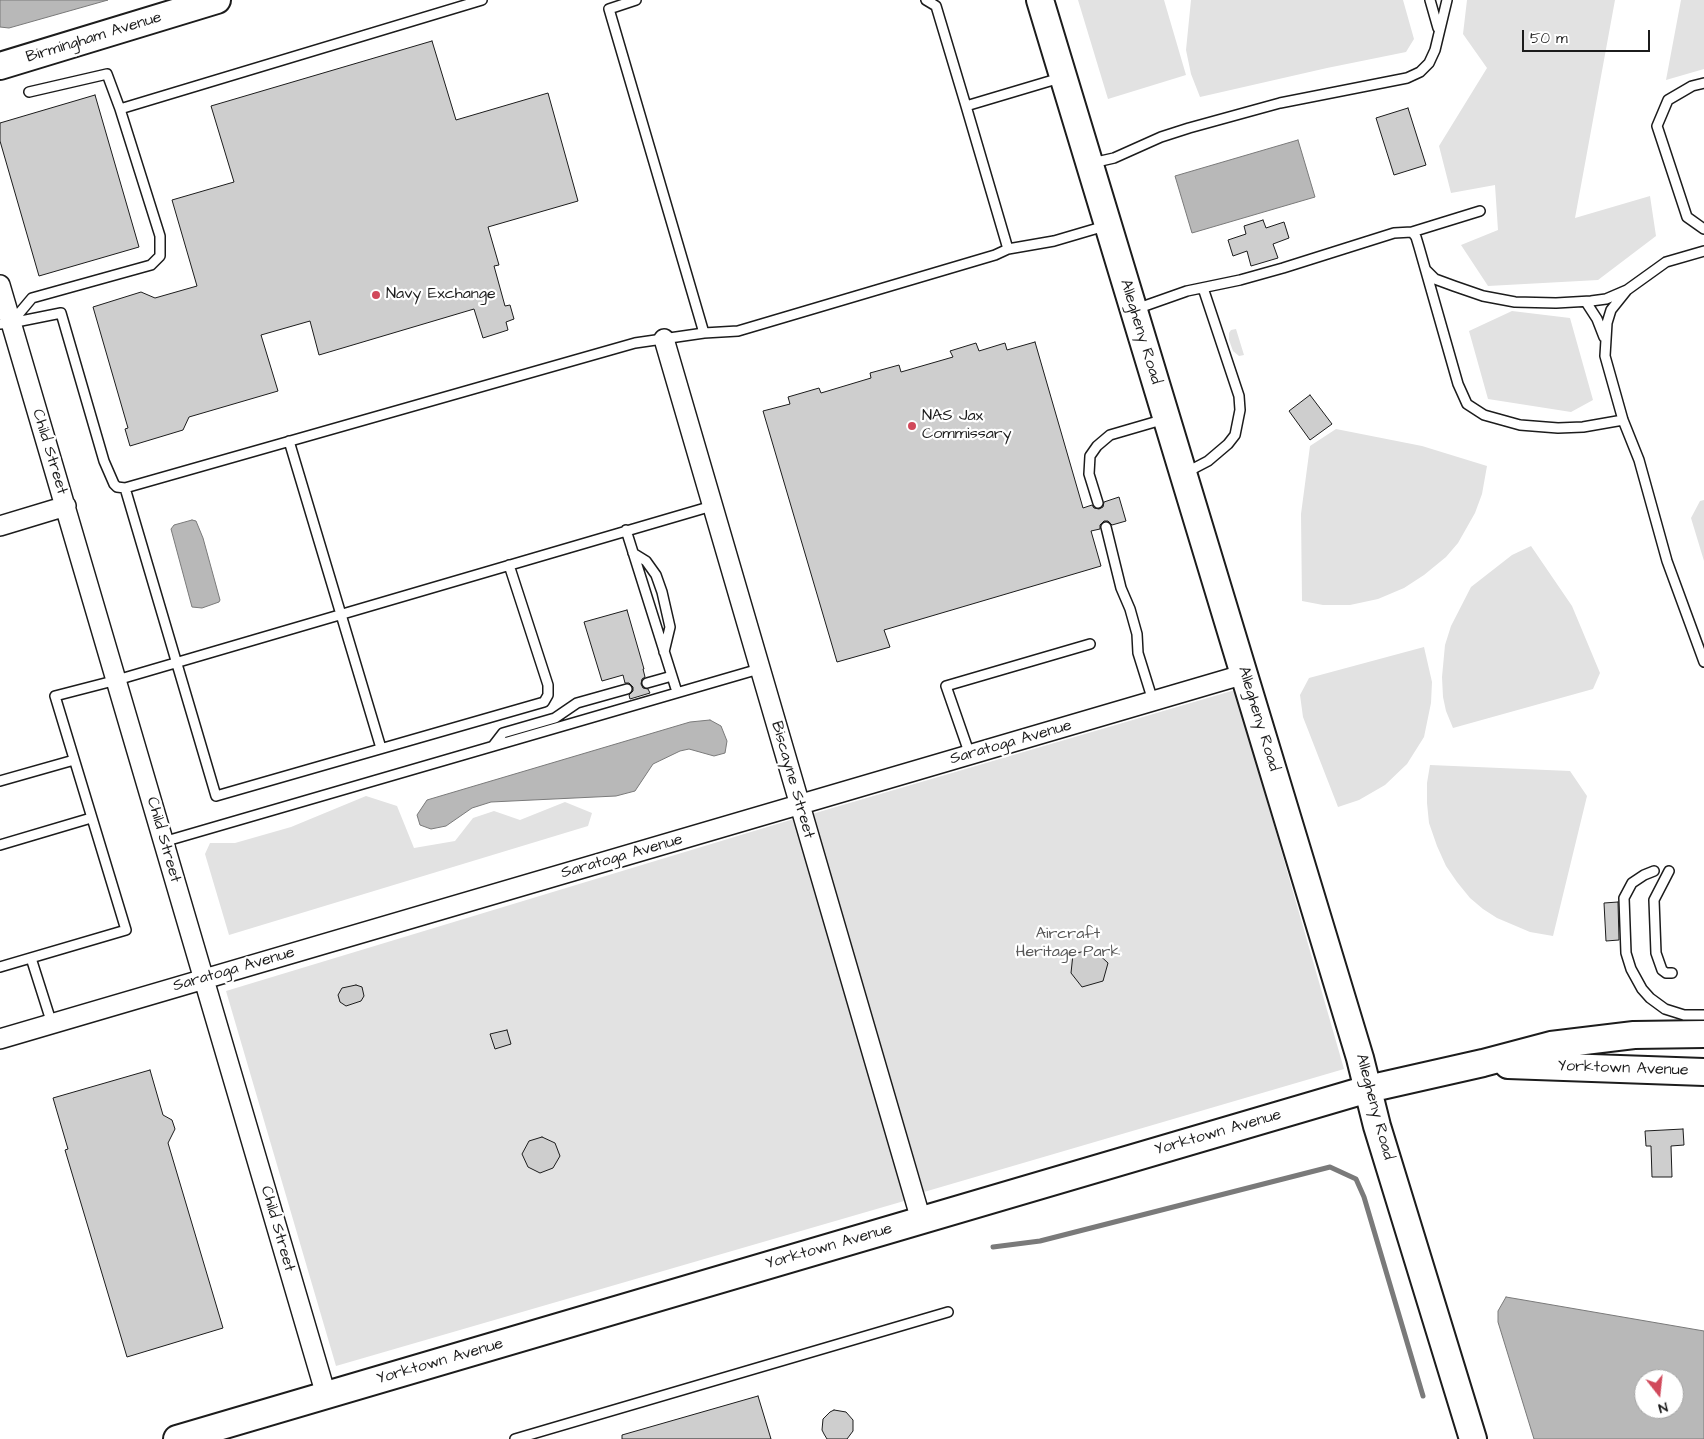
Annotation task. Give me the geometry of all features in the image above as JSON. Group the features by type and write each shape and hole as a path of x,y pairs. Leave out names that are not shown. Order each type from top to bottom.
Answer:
{"main road":[{"name":"Birmingham Avenue","path":"0,66 217,0"},
{"name":"Allegheny Road","path":"1040,0 1245,674 1360,1058 1377,1126 1473,1439"},
{"name":"Yorktown Avenue","path":"177,1439 1368,1089 1483,1063 1551,1045 1634,1035 1704,1034"},
{"name":"Yorktown Avenue","path":"1483,1063 1704,1072"}],"street":[{"name":"Child Street","path":"0,285 6,324 66,506 326,1395"},
{"name":"Biscayne Street","path":"664,339 921,1220"},
{"path":"0,526 66,506"},
{"name":"Saratoga Avenue","path":"0,1039 1245,674"}],"lane":[{"path":"120,109 482,0"},
{"path":"636,0 609,8 704,333"},
{"path":"926,0 936,6 1008,249"},
{"path":"1430,0 1438,31"},
{"path":"1089,164 1114,158 1161,137 1262,108 1407,78 1420,72 1429,63 1435,50 1438,31 1447,0"},
{"path":"6,324 32,298 151,265 160,256 160,236 107,74 29,92"},
{"path":"966,106 1063,77"},
{"path":"1704,83 1692,86 1668,100 1658,126 1687,217 1704,229"},
{"path":"1134,310 1188,291 1283,268 1394,233 1412,232 1480,211"},
{"path":"6,324 61,313 104,461 114,484 117,487 125,488 634,343 704,333 738,331 995,255 1008,249 1054,241 1108,225"},
{"path":"1412,232 1416,237 1426,270 1458,384 1468,404 1484,415 1520,425 1558,428 1583,427 1623,420"},
{"path":"1426,270 1436,279 1483,296 1515,302 1586,302 1606,299 1627,290 1666,262 1704,251"},
{"path":"1183,474 1208,461 1228,444 1235,435 1240,410 1239,396 1204,288"},
{"path":"1627,290 1611,310 1607,323 1605,356 1623,420 1639,460 1667,561 1704,662"},
{"path":"1586,302 1597,319 1605,340"},
{"path":"1098,503 1089,474 1090,456 1097,446 1110,435 1166,418"},
{"path":"289,441 381,748"},
{"path":"125,488 216,796 544,702 548,695 548,684 509,565"},
{"path":"0,967 126,930 55,696 117,680 712,506"},
{"path":"1106,527 1121,588 1130,609 1137,634 1138,653 1153,701"},
{"path":"626,530 677,692"},
{"path":"633,553 646,561 656,575 662,592 670,626 664,652"},
{"path":"970,755 946,686 1090,644"},
{"path":"163,842 759,669"},
{"path":"647,683 672,676"},
{"path":"493,746 503,733 555,718 577,703 627,689"},
{"path":"0,781 74,760"},
{"path":"0,845 91,818"},
{"path":"1654,871 1632,883 1624,898 1626,953 1631,969 1642,989 1650,998 1665,1009 1684,1015 1704,1015"},
{"path":"1669,871 1654,900 1654,910 1658,962 1662,970 1672,974"},
{"path":"31,958 52,1024"},
{"path":"515,1439 948,1312"}],"green space":[{"path":"1078,0 1164,0 1186,75 1108,99"},
{"path":"1191,0 1403,0 1414,39 1406,52 1200,97 1191,74 1186,50"},
{"path":"1467,0 1615,0 1575,218 1650,196 1656,236 1598,280 1488,286 1461,245 1498,230 1495,185 1451,193 1439,146 1487,68 1463,34"},
{"path":"1681,0 1704,0 1704,69 1666,80"},
{"path":"1512,311 1570,318 1593,400 1571,412 1488,399 1469,331"},
{"path":"1236,329 1244,355 1239,356 1233,351 1229,340 1229,333 1231,330"},
{"path":"1336,429 1422,446 1487,466 1482,494 1475,513 1458,543 1446,557 1404,588 1378,599 1350,605 1323,605 1302,601 1301,514 1310,446"},
{"path":"1704,500 1704,561 1691,518 1700,501"},
{"path":"1531,546 1572,606 1600,673 1593,689 1453,728 1446,711 1442,677 1445,645 1451,626 1471,587 1512,555"},
{"path":"1424,647 1432,682 1431,703 1424,737 1407,764 1385,785 1359,800 1338,807 1303,717 1300,695 1309,678"},
{"name":"Aircraft Heritage Park","path":"1235,690 1344,1069 924,1192 812,814"},
{"path":"1430,765 1570,771 1587,796 1553,936 1530,932 1497,918 1470,898 1457,882 1446,866 1429,823 1427,783"},
{"path":"366,796 397,806 414,848 455,841 473,818 494,811 520,820 565,802 592,813 588,826 229,935 205,854 210,843 235,843 291,827"},
{"path":"797,818 911,1199 336,1366 226,991"}],"shaded area":[{"path":"0,0 108,0 9,28 0,27"},
{"path":"1298,140 1315,197 1192,233 1175,176"},
{"path":"192,520 196,521 203,538 220,600 202,608 192,607 171,529 174,525"},
{"path":"710,720 721,726 727,741 725,753 714,756 689,749 680,751 653,764 635,791 616,796 491,802 472,808 446,826 431,829 420,825 417,815 427,800 690,722"},
{"path":"1506,1297 1704,1331 1704,1439 1534,1439 1498,1322 1498,1311"}],"building":[{"path":"432,41 456,120 548,93 578,201 488,227 499,265 494,266 505,306 510,305 514,319 506,322 508,330 483,338 474,309 319,355 310,321 261,335 278,391 189,417 183,430 130,446 125,429 128,428 93,307 141,292 155,298 197,286 172,200 234,182 211,106"},
{"path":"95,95 139,247 39,276 0,141 0,123"},
{"path":"1408,108 1426,165 1394,175 1376,118"},
{"path":"1263,220 1266,228 1284,222 1289,238 1273,244 1278,258 1251,266 1247,251 1233,256 1228,240 1246,234 1244,226"},
{"path":"1035,342 1083,508 1092,505 1094,508 1099,509 1103,507 1104,502 1119,497 1126,521 1112,525 1108,521 1104,521 1100,525 1100,529 1091,531 1101,566 884,630 890,647 837,662 763,411 790,404 788,397 819,388 821,393 871,378 870,373 899,365 901,372 953,357 950,351 976,343 979,351 1005,343 1007,350"},
{"path":"1310,395 1332,424 1310,440 1289,411"},
{"path":"627,610 644,669 645,677 642,679 641,684 650,693 630,699 629,695 633,691 633,687 629,683 625,683 623,675 602,681 584,622"},
{"path":"1618,902 1619,940 1606,941 1604,903"},
{"path":"1093,949 1108,963 1103,981 1082,987 1071,973 1073,954"},
{"path":"356,985 362,987 364,996 361,1001 346,1006 340,1002 338,995 342,988"},
{"path":"507,1030 511,1044 495,1049 490,1034"},
{"path":"150,1070 163,1115 172,1120 175,1129 168,1143 223,1328 127,1357 65,1150 68,1149 53,1098"},
{"path":"1683,1129 1684,1145 1671,1146 1672,1177 1652,1177 1651,1146 1646,1146 1645,1131"},
{"path":"542,1137 555,1143 560,1156 553,1168 540,1173 528,1167 522,1154 529,1141"},
{"path":"758,1396 771,1439 622,1439 622,1435"},
{"path":"834,1410 846,1412 853,1420 853,1431 847,1439 827,1439 822,1430 823,1419"}],"waterway":[{"path":"993,1247 1040,1241 1330,1167 1356,1179 1364,1197 1423,1396"}],"place":[{"name":"Navy Exchange","path":"376,295"},
{"name":"NAS Jax Commissary","path":"912,426"}]}
